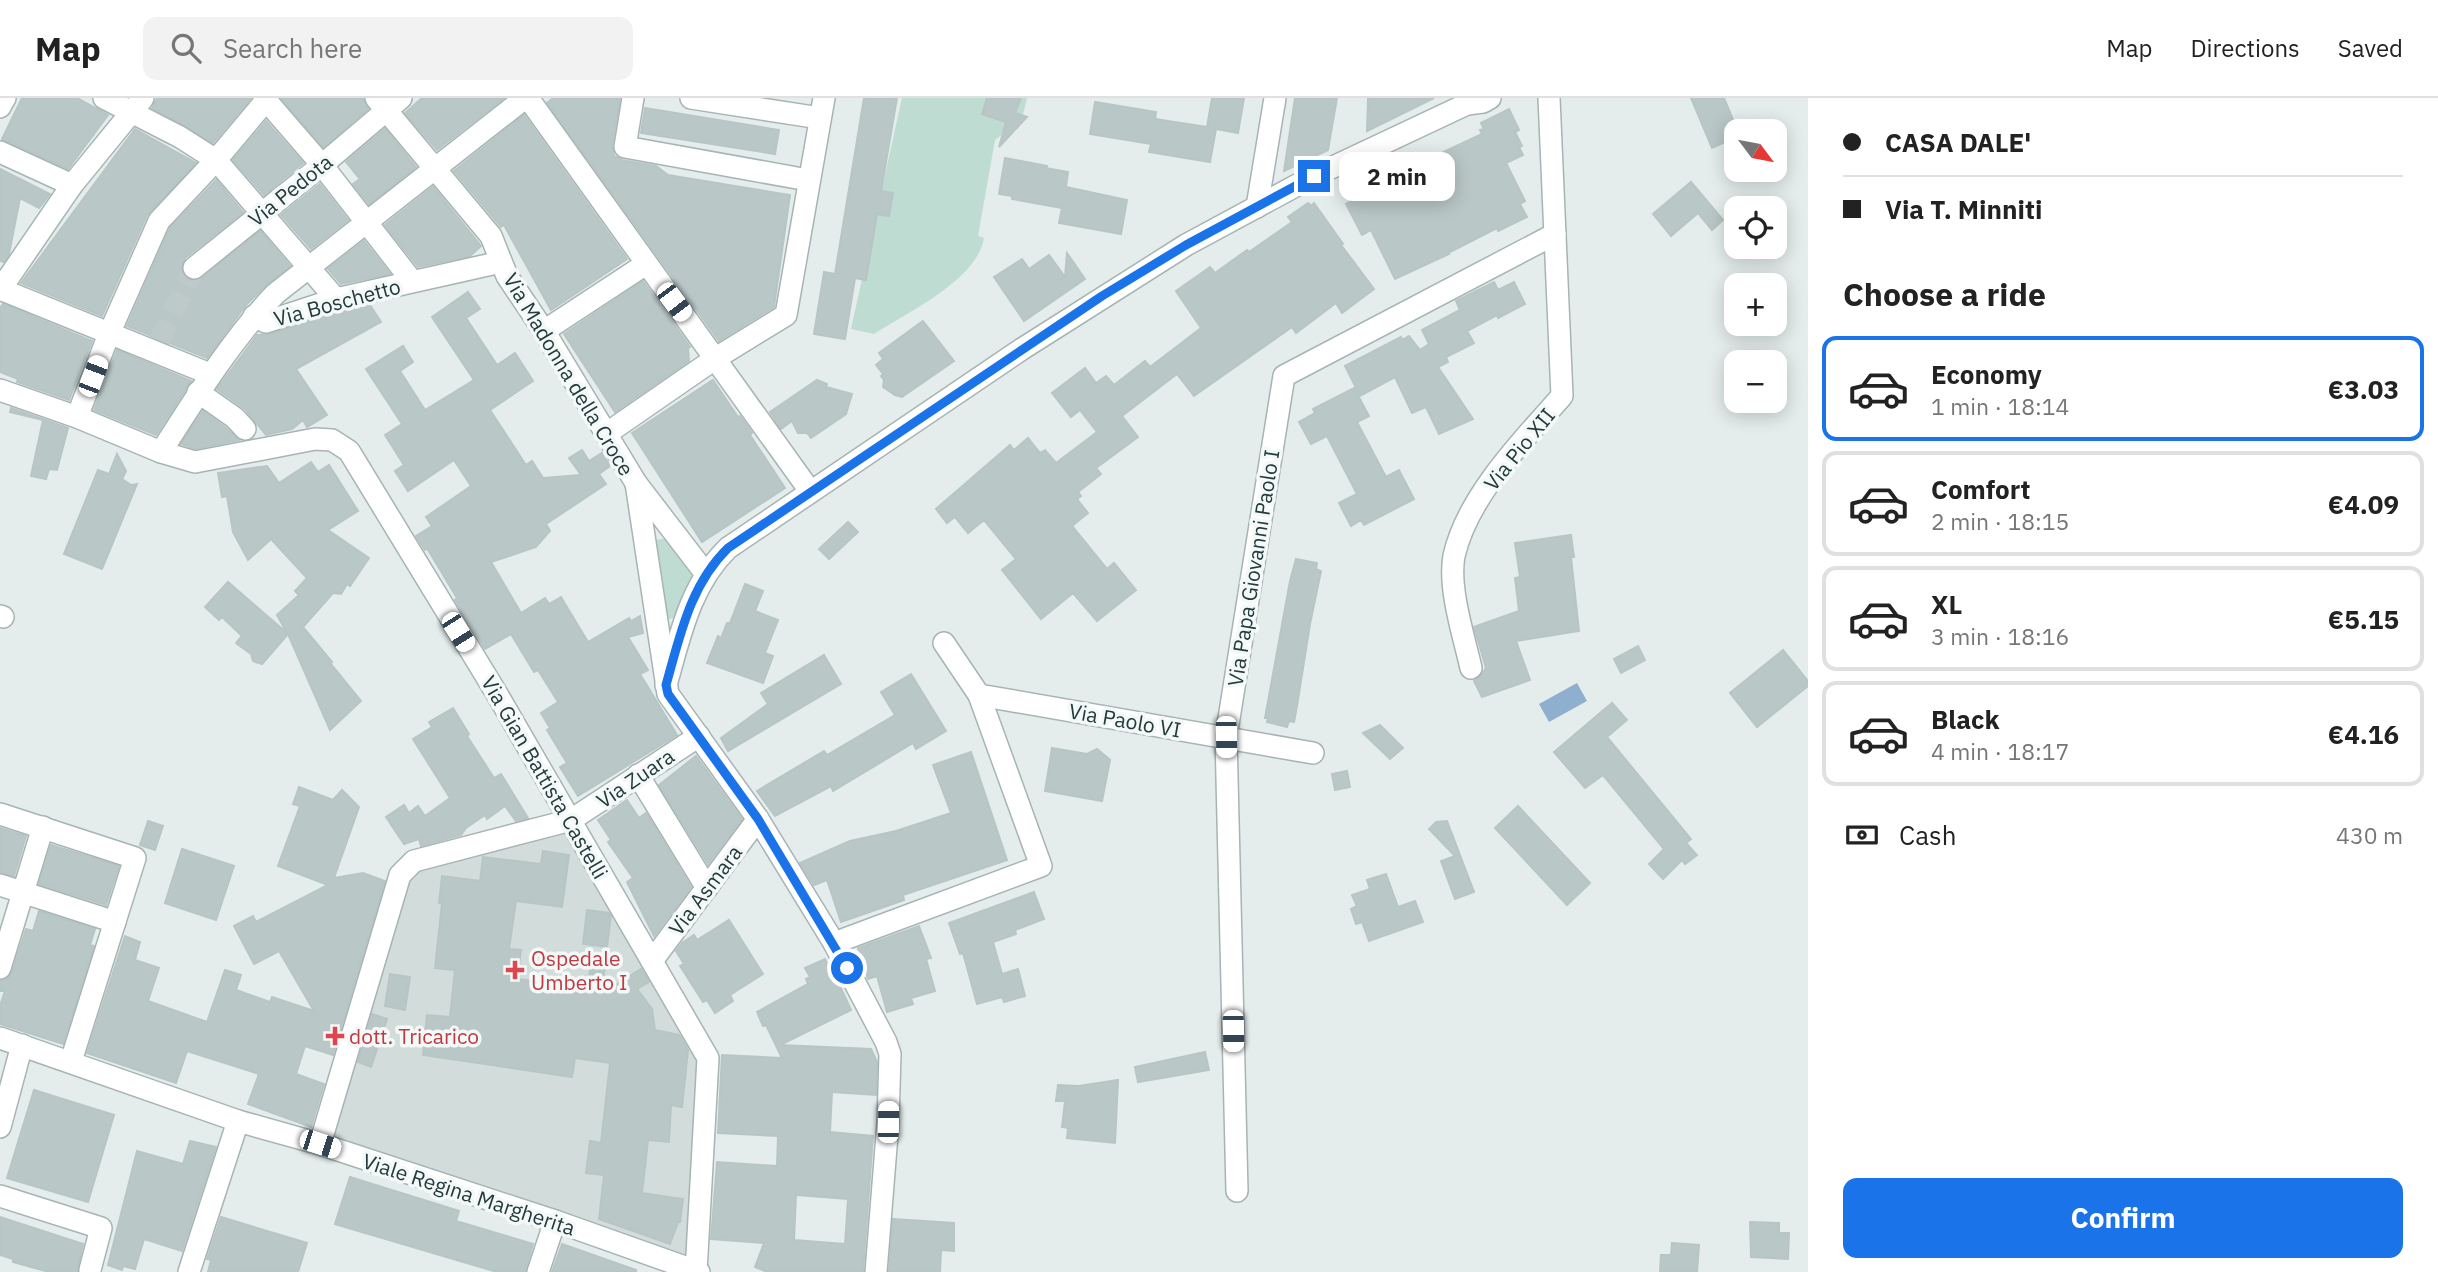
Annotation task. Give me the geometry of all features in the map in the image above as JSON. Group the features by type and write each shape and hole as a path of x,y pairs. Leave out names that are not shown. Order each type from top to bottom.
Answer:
{"street":[{"path":"0,107 5,98"},
{"path":"104,98 137,105 216,160 336,299"},
{"path":"254,316 308,266 526,98 810,491"},
{"path":"632,98 625,148 808,180"},
{"path":"606,434 716,358 786,315 822,108 691,98"},
{"path":"1257,207 1275,98"},
{"path":"666,685 697,589 728,548 1102,296 1186,245 1314,176 1469,101 1483,102 1490,98"},
{"name":"Via Pio XII","path":"1471,668 1455,600 1454,558 1466,524 1492,479 1562,396 1549,98"},
{"path":"77,417 108,334 159,220 216,160 266,99 322,165 412,281"},
{"name":"Via Madonna della Croce","path":"388,102 435,170 491,236 507,276 544,331 636,484 706,574"},
{"name":"Via Pedota","path":"194,268 322,165 388,102"},
{"path":"137,105 72,185 0,289 108,334 157,346 204,383 245,429"},
{"path":"0,152 72,185"},
{"name":"Via Papa Giovanni Paolo I","path":"1237,1191 1226,737 1284,376 1555,234"},
{"name":"Via Boschetto","path":"161,452 204,383 254,316 266,322 336,299 501,262"},
{"path":"544,331 646,264"},
{"name":"Via Gian Battista Castelli","path":"0,390 77,417 161,452 195,462 315,439 332,440 349,451 498,694 708,1058 697,1272"},
{"name":"Via Madonna della Croce","path":"636,484 668,694 758,819 834,943 890,1054 888,1122 876,1272"},
{"path":"834,943 1041,866 979,695 944,643"},
{"name":"Via Paolo VI","path":"979,695 1313,753"},
{"name":"Via Zuara","path":"320,1144 400,876 414,861 571,820 699,736"},
{"path":"638,775 707,888"},
{"path":"0,814 135,858 71,1061"},
{"name":"Via Asmara","path":"652,961 758,819"},
{"path":"0,968 43,827"},
{"path":"0,885 115,922"},
{"name":"Viale Regina Margherita","path":"0,1038 238,1121 320,1144 555,1221 697,1272"},
{"path":"0,1127 22,1045"},
{"path":"189,1272 238,1121"},
{"path":"0,1196 101,1228 90,1270"},
{"path":"538,1272 555,1221"}],"shaded area":[{"name":"Ospedale Umberto I","path":"569,826 700,1060 687,1260 334,1136 407,880 417,868"}],"green space":[{"path":"902,98 1027,98 1022,119 995,140 978,236 984,238 979,253 969,268 939,294 874,334 851,329"},
{"path":"671,538 694,572 694,584 680,616 666,620 654,540"}],"water":[{"path":"1577,683 1587,701 1549,722 1539,704"}],"building":[{"path":"22,98 77,98 108,115 68,169 2,139"},
{"path":"157,98 251,98 213,143 152,108"},
{"path":"281,98 363,98 368,109 323,147"},
{"path":"422,98 504,98 437,150 405,113"},
{"path":"553,98 620,98 612,146 614,156 622,160 656,166 668,175 790,195 774,307 719,341 547,103"},
{"path":"864,98 897,98 881,191 893,193 889,216 877,214 866,280 855,278 845,339 814,334 824,272 835,274"},
{"path":"987,98 1021,98 1015,113 1027,117 999,147 1006,122 982,114"},
{"path":"1212,98 1244,98 1238,133 1216,129 1210,162 1149,152 1151,144 1090,134 1095,102 1156,112 1155,119 1207,127"},
{"path":"1295,98 1337,98 1328,150 1284,171"},
{"path":"1368,98 1434,98 1367,131"},
{"path":"1691,98 1724,98 1733,119 1724,119 1724,142 1712,148"},
{"path":"645,108 779,130 775,154 641,133"},
{"path":"1509,109 1519,130 1515,132 1523,155 1506,163 1525,201 1520,204 1527,217 1498,231 1497,228 1395,279 1371,230 1362,235 1346,204 1372,191 1371,186 1482,134 1480,130 1484,129 1481,123"},
{"path":"524,115 627,259 551,310 504,225 501,227 454,171"},
{"path":"266,121 303,163 264,195 233,160"},
{"path":"135,129 196,163 147,215 102,316 21,283"},
{"path":"385,129 416,167 369,204 353,184 360,179 346,162"},
{"path":"1005,158 1068,172 1066,187 1127,200 1121,234 1059,223 1062,208 999,194"},
{"path":"0,169 50,194 39,208 20,198 9,254 4,262 0,261"},
{"path":"216,180 243,212 185,258 181,269 184,277 195,281 202,278 260,231 290,266 246,305 207,358 127,326 170,228"},
{"path":"1691,182 1723,220 1712,230 1698,213 1671,236 1653,214"},
{"path":"320,184 348,220 311,249 281,215"},
{"path":"433,187 481,246 470,256 418,267 385,225"},
{"path":"1308,203 1311,206 1314,203 1374,289 1342,313 1336,303 1296,333 1292,327 1194,396 1177,374 1122,416 1138,437 1096,468 1101,474 1078,492 1081,496 1077,499 1088,513 1072,526 1107,569 1114,563 1136,590 1097,621 1073,593 1041,619 1002,570 1016,559 984,520 968,533 955,517 947,523 936,509 1010,445 1014,450 1028,438 1040,453 1045,450 1056,463 1097,432 1080,410 1071,417 1052,393 1085,368 1096,383 1106,376 1114,385 1145,361 1150,367 1201,328 1176,291 1210,267 1215,273 1247,250 1249,252 1292,222 1288,217"},
{"path":"364,241 390,274 341,284 328,269"},
{"path":"1067,253 1085,279 1024,321 994,277 1022,259 1029,269 1049,255 1065,277"},
{"path":"643,281 690,347 689,361 615,412 564,334"},
{"path":"1494,282 1498,290 1514,282 1525,304 1467,331 1474,343 1446,357 1448,362 1438,367 1473,419 1439,434 1426,407 1412,413 1395,377 1360,396 1345,366 1401,337 1402,340 1409,336 1420,350 1429,344 1422,330 1460,310 1456,301"},
{"path":"468,292 480,309 466,318 497,365 515,353 533,381 490,410 526,465 532,461 543,478 581,475 569,458 582,450 589,461 602,453 610,466 599,474 606,484 546,524 550,531 536,547 491,562 521,613 545,598 549,604 561,597 588,642 629,618 631,621 640,616 643,633 628,637 648,670 640,674 677,735 578,796 560,767 567,763 547,730 550,728 541,713 558,702 538,670 534,672 511,634 485,649 427,548 425,550 416,536 432,526 426,517 471,486 454,460 408,491 395,471 404,465 385,435 402,424 366,369 403,346 413,362 400,371 425,410 474,380 432,317"},
{"path":"3,304 92,341 69,400 17,382 18,379 0,372 0,308"},
{"path":"370,305 381,322 296,369 327,415 307,427 303,420 292,429 266,435 245,409 217,389 257,335 270,334"},
{"path":"923,321 954,361 902,397 895,395 883,387 883,374 876,365 883,359 879,353"},
{"path":"117,350 191,381 156,435 94,410"},
{"path":"713,380 752,433 750,435 785,488 702,542 632,433"},
{"path":"817,380 827,384 826,387 852,394 846,414 811,438 807,433 798,433 792,421 781,429 770,412"},
{"path":"1354,388 1369,416 1357,422 1386,477 1399,470 1414,499 1364,525 1361,520 1351,526 1339,503 1357,494 1327,436 1311,444 1299,422 1315,413 1313,409"},
{"path":"11,408 68,428 57,470 49,469 46,479 31,476 43,420 10,412"},
{"path":"203,411 239,440 196,449 181,444"},
{"path":"117,454 126,471 122,479 131,485 137,484 102,569 64,554 98,470 109,474"},
{"path":"311,462 318,472 329,465 358,511 328,530 369,558 350,586 347,584 341,594 333,593 303,627 361,701 330,730 288,634 262,664 253,661 251,654 236,643 242,636 222,617 219,620 205,607 228,582 287,633 277,615 299,595 295,591 307,578 271,539 248,560 233,532 227,496 222,497 218,473 267,466 279,483"},
{"path":"848,522 858,532 829,559 819,549"},
{"path":"1571,535 1579,631 1516,641 1530,680 1482,697 1474,681 1486,668 1474,627 1519,611 1515,578 1520,577 1515,543"},
{"path":"1296,559 1317,563 1316,569 1321,571 1294,722 1289,721 1287,727 1267,722 1268,718 1265,718"},
{"path":"745,584 763,591 755,611 778,620 765,653 773,656 763,683 707,663 718,636 721,638 727,623 730,623"},
{"path":"1638,646 1645,660 1621,673 1614,659"},
{"path":"1783,650 1808,681 1808,686 1757,727 1730,693"},
{"path":"824,655 841,684 728,751 721,738 768,704 761,693"},
{"path":"911,674 946,731 916,749 913,743 833,791 831,786 775,816 757,791 824,751 827,755 895,715 881,692"},
{"path":"1612,703 1627,720 1607,737 1691,839 1686,843 1697,855 1685,864 1682,860 1663,879 1649,864 1664,849 1603,775 1585,788 1554,752"},
{"path":"453,708 494,778 501,774 528,818 516,821 505,806 487,819 485,815 466,828 461,835 421,846 419,839 404,844 386,817 404,805 409,813 418,806 425,816 450,798 413,739 432,727 429,722"},
{"path":"1380,725 1403,748 1390,759 1363,733"},
{"path":"1052,748 1087,754 1097,749 1110,760 1102,801 1045,791"},
{"path":"971,752 1007,860 903,895 904,900 841,922 827,880 814,885 800,863 850,841 896,831 951,813 933,765"},
{"path":"696,756 742,819 708,864 659,785"},
{"path":"1347,771 1350,787 1335,790 1332,774"},
{"path":"299,787 333,800 342,790 359,807 334,878 363,873 385,881 333,1055 305,1046 296,1074 324,1084 311,1127 248,1104 259,1074 187,1051 176,1083 87,1053 125,936 140,942 135,960 159,968 148,1001 207,1022 225,970 241,975 236,990 270,1002 272,997 314,1011 279,951 254,964 234,926 253,916 256,922 328,885 278,866 300,806 293,804"},
{"path":"627,800 639,818 646,813 691,887 654,936 627,882 633,878 608,842 611,840 598,820"},
{"path":"1518,806 1590,883 1567,905 1495,828"},
{"path":"148,821 163,826 155,850 140,845"},
{"path":"1447,821 1474,892 1455,899 1441,861 1455,856 1429,829 1436,822"},
{"path":"0,828 26,836 14,876 0,872"},
{"path":"51,845 119,866 106,905 39,884"},
{"path":"182,849 234,866 216,920 165,903"},
{"path":"543,851 569,855 562,907 516,901 509,949 521,950 517,979 586,988 592,963 605,966 602,987 606,991 641,969 649,982 637,989 652,1009 655,1030 679,1035 688,1050 682,1107 671,1105 669,1142 648,1140 642,1193 683,1199 680,1222 670,1244 599,1219 604,1175 586,1173 590,1141 601,1143 610,1063 575,1058 572,1077 423,1055 427,1015 450,1017 455,970 435,968 442,876 480,881 483,857 541,864"},
{"path":"1386,874 1398,907 1415,901 1423,922 1369,941 1362,922 1356,924 1351,909 1357,906 1352,895 1370,889 1367,880"},
{"path":"1034,892 1044,919 1015,930 1016,934 993,942 1002,974 1018,969 1025,996 1004,1002 1002,997 977,1004 963,953 960,954 949,923"},
{"path":"587,910 609,913 611,916 607,947 583,944"},
{"path":"39,911 95,929 90,945 94,946 63,1044 0,1024 0,1006 5,991 0,991 0,981 8,978 12,972 26,929 33,931"},
{"path":"729,920 763,974 730,995 733,1001 715,1013 707,1000 703,1002 680,966 684,964 676,951 694,935 697,940"},
{"path":"919,926 931,958 926,959 935,991 911,998 913,1004 887,1012 877,976 868,979 858,948"},
{"path":"825,959 851,1010 780,1045 871,1049 877,1062 876,1095 832,1092 830,1132 873,1136 863,1272 767,1272 755,1267 764,1243 711,1239 717,1162 777,1166 778,1136 718,1133 722,1055 782,1058 757,1012 808,984 806,979 810,977 805,968","holes":["796,1195 848,1199 845,1244 794,1240"]},
{"path":"390,974 410,977 405,1010 385,1006"},
{"path":"372,1014 387,1019 371,1067 358,1062"},
{"path":"1205,1052 1209,1070 1138,1082 1135,1067"},
{"path":"1118,1080 1115,1143 1067,1138 1068,1128 1062,1127 1065,1101 1056,1101 1058,1085 1079,1086"},
{"path":"34,1090 114,1115 88,1202 7,1178"},
{"path":"190,1141 216,1147 182,1251 144,1239 135,1269 123,1266 122,1270 108,1265 137,1151 183,1164"},
{"path":"350,1177 459,1211 456,1221 533,1244 525,1272 497,1272 335,1224"},
{"path":"0,1217 83,1244 77,1272 49,1272 13,1262 13,1259 0,1255"},
{"path":"221,1217 307,1243 298,1272 208,1272 211,1260 207,1259"},
{"path":"893,1219 954,1223 954,1251 941,1250 940,1272 889,1272"},
{"path":"1750,1222 1779,1223 1779,1233 1789,1233 1788,1259 1751,1257"},
{"path":"1672,1243 1699,1245 1697,1272 1660,1272 1661,1255 1671,1255"},
{"path":"562,1244 636,1270 636,1272 552,1272"}],"tunnel":[{"path":"159,341 194,268"}],"place":[{"name":"Ospedale Umberto I","path":"515,970"},
{"name":"dott. Tricarico","path":"335,1036"}],"route":[{"path":"847,968 758,819 668,694 666,685 697,589 717,559 728,548 810,491 1102,296 1186,245 1314,176"}]}
